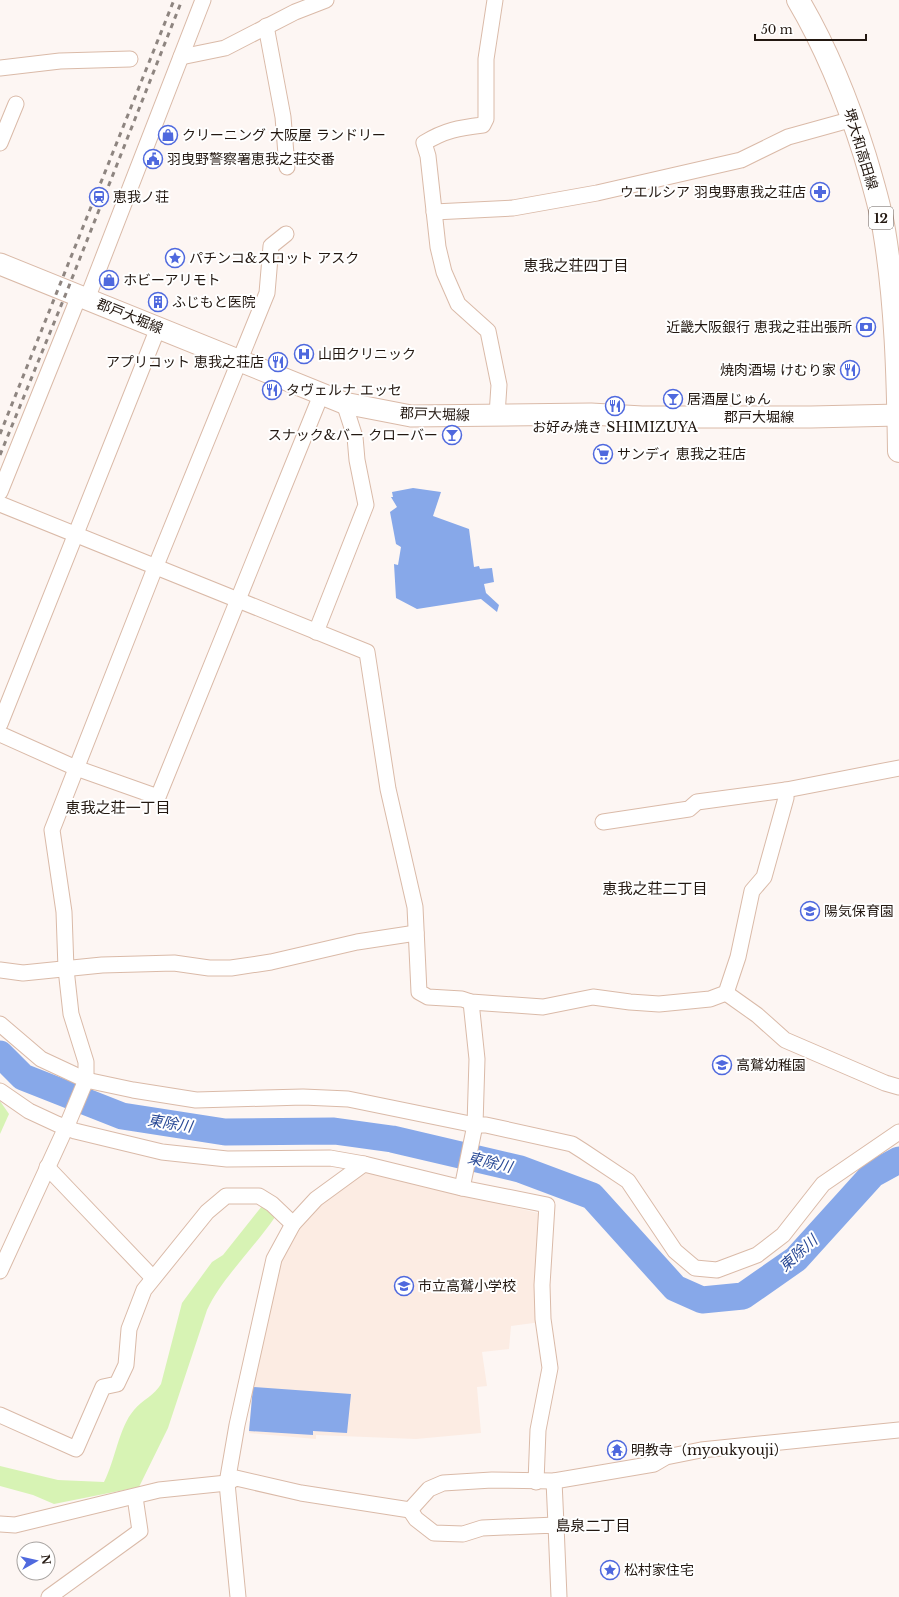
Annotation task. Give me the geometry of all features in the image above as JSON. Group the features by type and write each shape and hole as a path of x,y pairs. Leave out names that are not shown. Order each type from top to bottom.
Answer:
{"main road":[{"name":"堺大和高田線","path":"798,0 834,71 853,119 873,182 884,228 892,293 899,415 899,451"},
{"name":"郡戸大堀線","path":"0,264 344,404 412,416 591,414 642,417 812,417 899,415"}],"street":[{"path":"0,492 83,297 203,0"},
{"path":"181,57 225,48 266,26 293,6 326,0"},
{"path":"495,0 486,59 486,119 483,125 452,129 439,134 424,143 428,156 434,212 444,272 458,304 488,331 498,385 497,415"},
{"path":"266,26 283,117 287,167"},
{"path":"0,68 60,61 130,59"},
{"path":"0,143 16,104"},
{"path":"434,212 513,208 589,195 741,160 788,137 853,119"},
{"path":"0,1271 47,1167 69,1127 86,1080 86,1062 71,1014 66,970 64,912 52,830 155,568 267,293 271,246 286,234"},
{"path":"0,724 158,328"},
{"path":"0,734 76,768 158,797 321,395"},
{"path":"316,632 366,505 357,460 355,437 344,404"},
{"path":"0,504 155,568 367,652 388,789 415,907 418,992 428,997 462,999 471,1002 543,1007 593,998 659,1004 710,999 726,993"},
{"path":"603,822 689,809 697,802 786,790 899,768"},
{"path":"726,993 738,958 752,891 764,877 786,798 786,790"},
{"path":"0,970 23,973 66,970 102,965 174,963 209,968 231,968 278,960 356,942 416,933"},
{"path":"726,993 757,1015 785,1040 885,1083 899,1087"},
{"path":"463,1184 475,1125 477,1059 471,1002"},
{"path":"0,1024 40,1059 86,1080 133,1090 196,1100 303,1097 348,1099 475,1125 486,1125 572,1144 628,1181 675,1252 694,1268 717,1270 757,1255 783,1235 823,1184 899,1132"},
{"path":"0,1091 29,1111 69,1127 162,1152 196,1157 227,1159 330,1158 463,1184 547,1206 542,1285 543,1319 550,1368 538,1430 536,1482"},
{"path":"238,1597 228,1483 237,1425 274,1259 293,1224 316,1199 364,1164"},
{"path":"47,1167 153,1278"},
{"path":"0,1415 76,1449 103,1387 117,1384 126,1365 129,1329 144,1290 207,1212 226,1196 259,1196 272,1204 293,1224"},
{"path":"410,1510 429,1489 443,1483 492,1480 536,1482 554,1481 654,1464 666,1457 701,1450 899,1430"},
{"path":"0,1524 15,1525 159,1490 228,1483 236,1478 301,1493 410,1510 416,1519 434,1533 463,1534 482,1528 556,1525"},
{"path":"554,1481 559,1597"},
{"path":"49,1597 140,1530 135,1497"}],"shaded area":[{"path":"364,1172 411,1179 444,1190 538,1213 543,1222 541,1322 511,1326 509,1349 482,1352 487,1386 477,1387 481,1433 416,1439 316,1435 316,1439 249,1433 252,1392 281,1259 291,1238 317,1205"}],"green space":[{"path":"0,1101 9,1114 0,1134"},
{"path":"262,1206 275,1217 213,1298 207,1310 168,1428 139,1487 54,1504 33,1495 0,1486 0,1466 58,1480 104,1482 129,1417 137,1406 161,1384 182,1303 212,1262 223,1255"}],"water":[{"path":"413,488 441,492 433,516 469,529 474,567 479,566 480,569 492,568 494,582 484,584 486,593 499,605 497,612 481,599 417,609 396,598 394,564 398,565 401,547 396,544 390,512 397,507 391,497 393,497 392,492"},
{"path":"253,1387 351,1394 347,1433 313,1431 313,1435 249,1431"}],"waterway":[{"name":"東除川","path":"0,1054 23,1077 122,1116 225,1132 334,1131 392,1139 520,1169 592,1196 675,1288 702,1300 743,1296 796,1259 873,1174 899,1160"}],"railway":[{"path":"0,434 174,0"},
{"path":"0,455 67,291 182,0"}],"place":[{"name":"クリーニング 大阪屋 ランドリー","path":"168,135"},
{"name":"羽曳野警察署恵我之荘交番","path":"153,159"},
{"name":"ウエルシア 羽曳野恵我之荘店","path":"820,192"},
{"name":"恵我ノ荘","path":"99,197"},
{"name":"パチンコ&スロット アスク","path":"175,258"},
{"name":"ホビーアリモト","path":"109,280"},
{"name":"ふじもと医院","path":"158,302"},
{"name":"近畿大阪銀行 恵我之荘出張所","path":"866,327"},
{"name":"山田クリニック","path":"304,354"},
{"name":"アプリコット 恵我之荘店","path":"278,362"},
{"name":"焼肉酒場 けむり家","path":"850,370"},
{"name":"タヴェルナ エッセ","path":"272,390"},
{"name":"居酒屋じゅん","path":"673,399"},
{"name":"お好み焼き SHIMIZUYA","path":"615,406"},
{"name":"スナック&バー クローバー","path":"452,435"},
{"name":"サンディ 恵我之荘店","path":"603,454"},
{"name":"陽気保育園","path":"810,911"},
{"name":"高鷲幼稚園","path":"722,1065"},
{"name":"市立高鷲小学校","path":"404,1286"},
{"name":"明教寺（myoukyouji）","path":"617,1450"},
{"name":"松村家住宅","path":"610,1570"}],"district":[{"name":"恵我之荘四丁目","path":"576,265"},
{"name":"恵我之荘一丁目","path":"118,807"},
{"name":"恵我之荘二丁目","path":"655,888"},
{"name":"島泉二丁目","path":"593,1525"}]}
